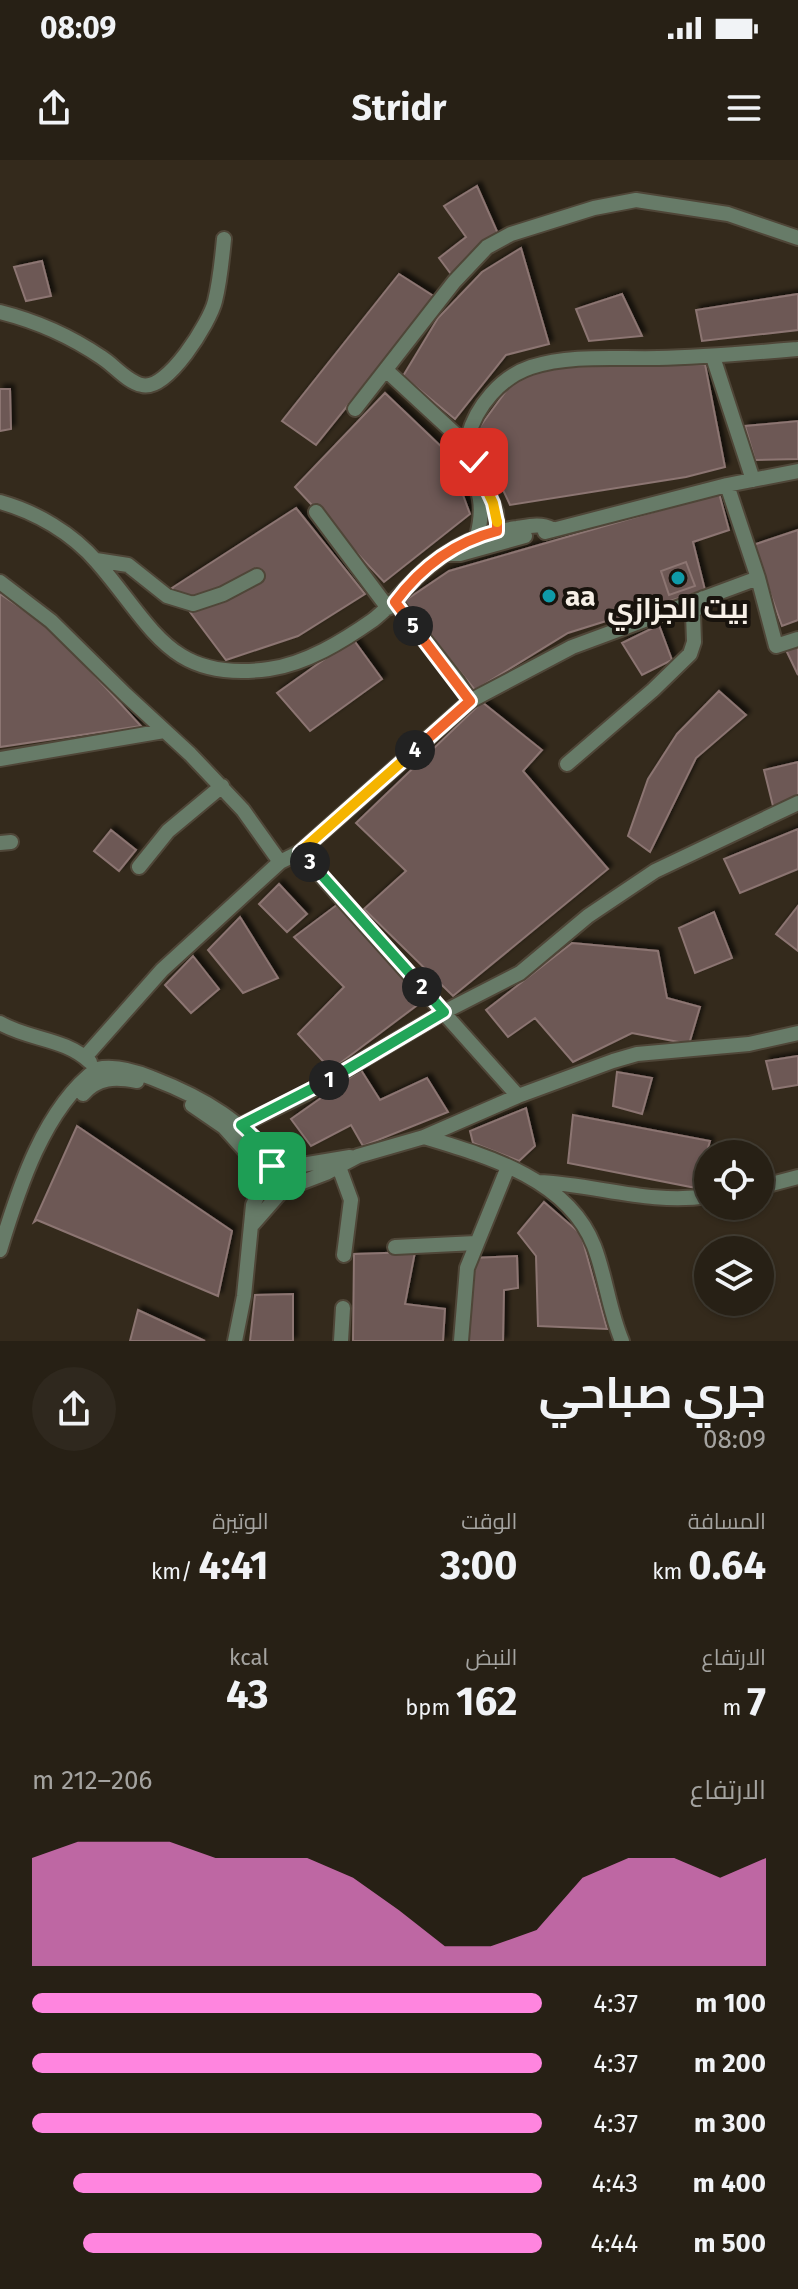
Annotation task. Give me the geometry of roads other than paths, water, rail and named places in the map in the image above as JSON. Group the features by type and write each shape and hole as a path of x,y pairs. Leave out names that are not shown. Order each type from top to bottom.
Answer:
{"street":[{"path":"355,409 454,282 487,247 511,234 615,202 636,200 728,214 798,238"},
{"path":"0,312 58,333 105,359 133,381 144,386 151,385 168,374 206,323 215,302 224,239"},
{"path":"477,536 481,514 478,491 466,464 466,450 473,423 490,396 502,384 531,368 583,359 713,357 798,349"},
{"path":"713,357 753,480"},
{"path":"387,371 466,450 493,503 498,536"},
{"path":"0,502 45,520 72,538 96,560 159,640 188,660 221,671 256,670 291,664 338,642 392,605 422,572 458,544 477,536 540,534 727,485 798,471"},
{"path":"727,485 758,578 776,646 798,639"},
{"path":"316,512 470,701"},
{"path":"448,554 460,554 498,536"},
{"path":"96,560 128,565 167,596 193,604 223,594 257,576"},
{"path":"85,1057 162,970 280,862 300,852 470,701 572,647 758,578"},
{"path":"0,582 51,621 222,786 280,862"},
{"path":"567,764 690,654 694,642 693,613 703,598"},
{"path":"0,759 164,731"},
{"path":"139,867 168,831 222,786"},
{"path":"241,1125 305,1094 444,1012 528,968 588,916 655,871 798,803"},
{"path":"300,852 518,1096"},
{"path":"0,1023 12,1031 73,1048 97,1069"},
{"path":"235,1341 253,1224 253,1205 272,1166 358,1156 424,1137 518,1096 637,1054 749,1044 798,1033"},
{"path":"0,1250 21,1183 48,1126 77,1087 97,1069 105,1067 139,1073 241,1125 287,1165 294,1173 286,1189 253,1224"},
{"path":"43,1139 54,1131 90,1086 106,1078 153,1085 190,1098 224,1127 267,1177 271,1188 286,1189 358,1156"},
{"path":"424,1137 508,1167 538,1182 570,1208 593,1243 622,1341"},
{"path":"339,1167 351,1200 344,1255"},
{"path":"461,1341 467,1268 508,1167"},
{"path":"774,1183 798,1177"},
{"path":"538,1182 572,1183 669,1199 694,1197"},
{"path":"395,1247 476,1243"},
{"path":"341,1341 343,1308"}],"place":[{"name":"بيت الجزازي","path":"678,578"},
{"name":"aa","path":"549,596"}]}
